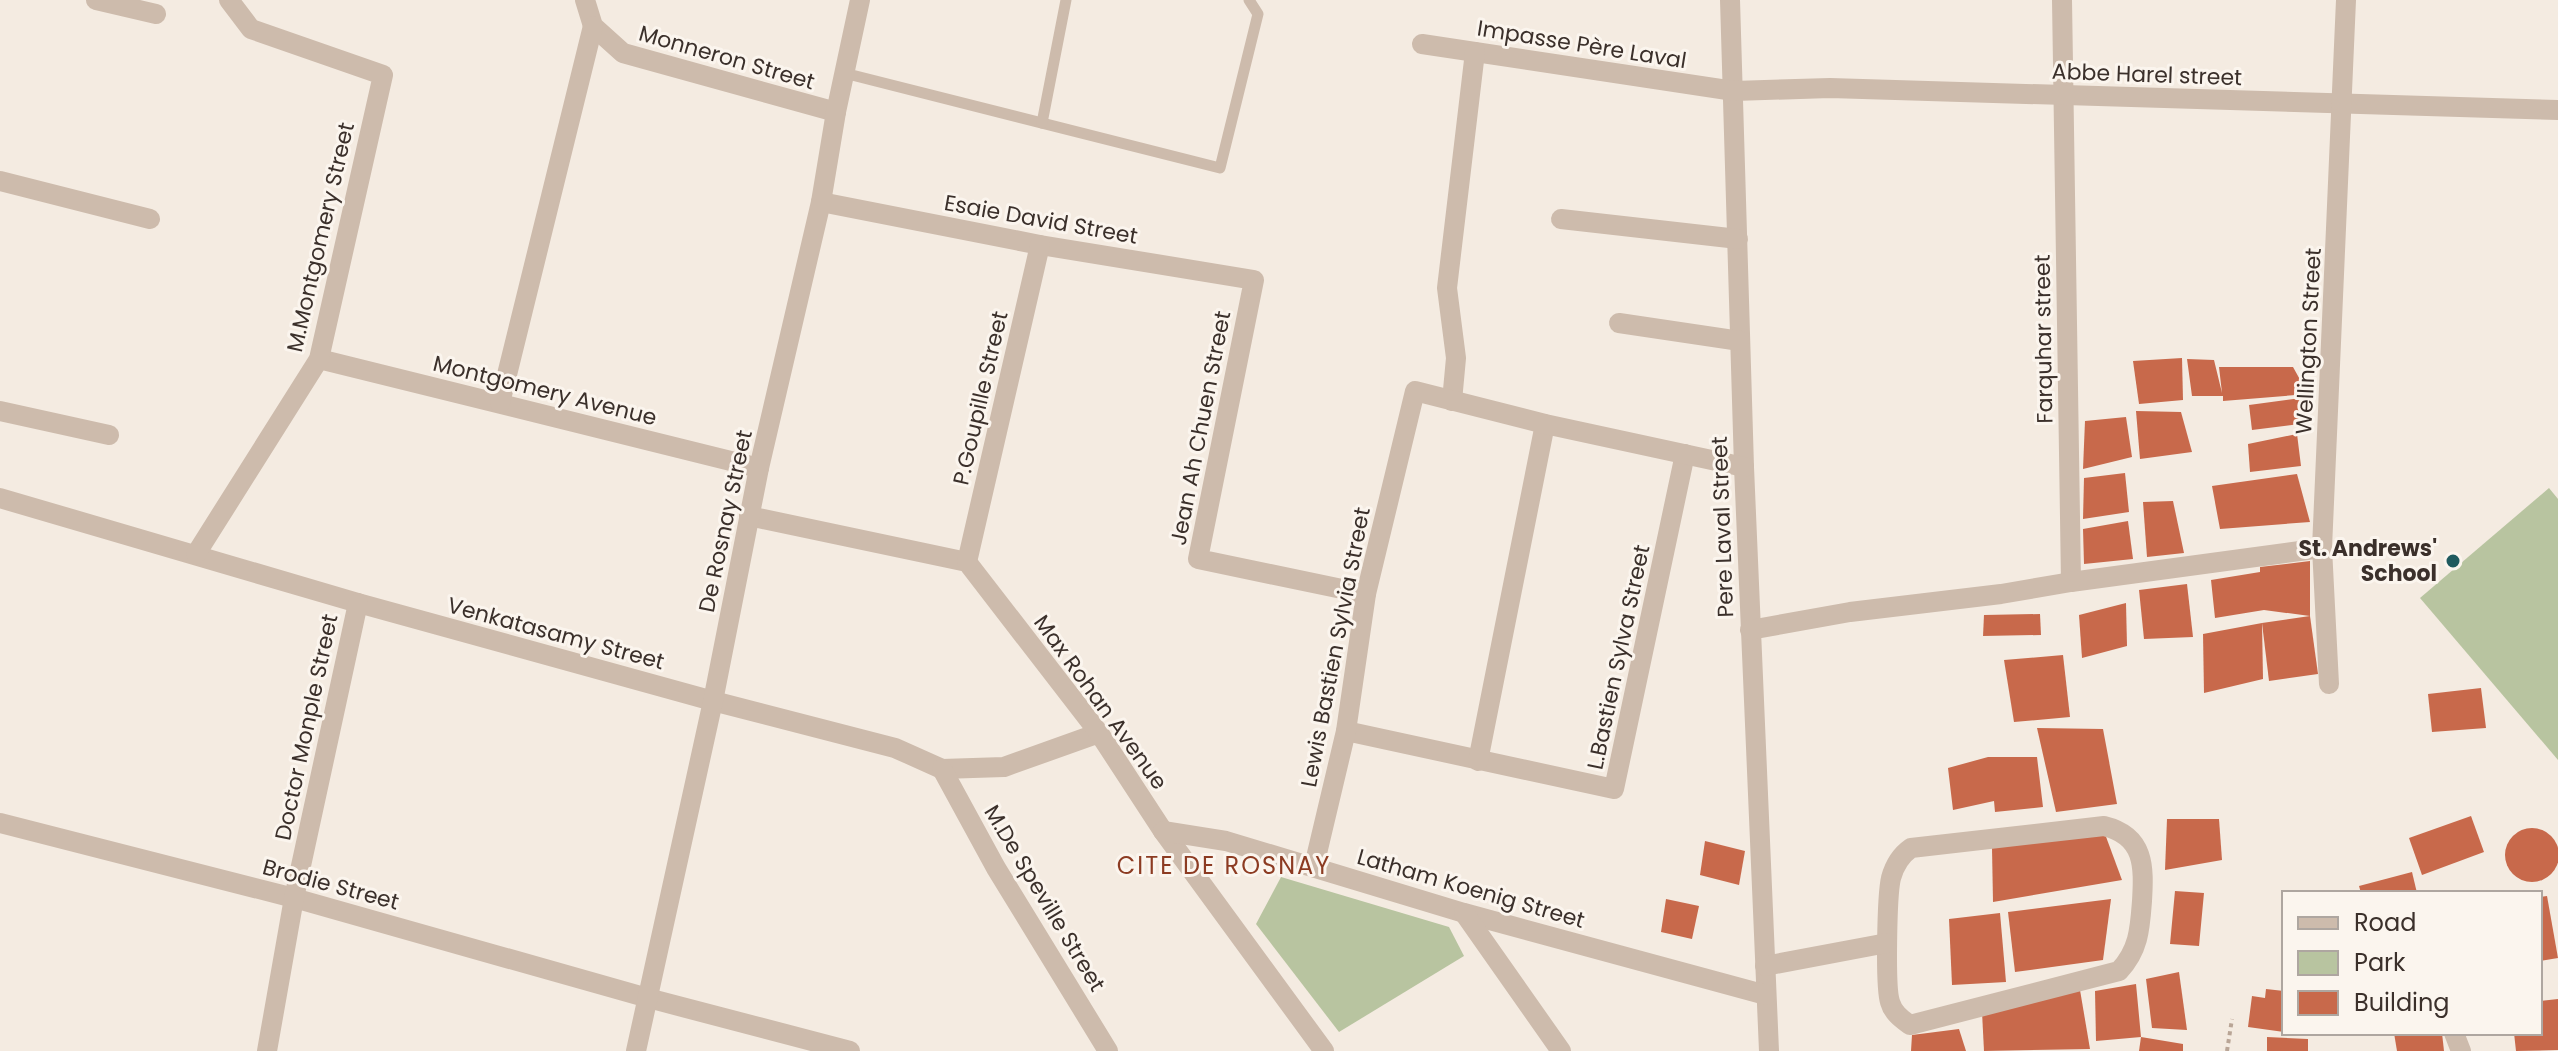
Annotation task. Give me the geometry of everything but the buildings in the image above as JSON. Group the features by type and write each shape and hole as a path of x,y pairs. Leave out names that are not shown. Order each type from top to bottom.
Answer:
{"street":[{"path":"96,0 156,14"},
{"name":"M.Montgomery Street","path":"196,554 319,359 383,75 251,29 229,0"},
{"path":"500,403 593,26 585,0"},
{"name":"De Rosnay Street","path":"636,1051 713,701 759,468 821,202 860,0"},
{"name":"Pere Laval Street","path":"1730,0 1750,630 1769,1051"},
{"name":"Farquhar street","path":"2062,0 2071,582"},
{"name":"Wellington Street","path":"2329,684 2322,548 2344,104 2346,0"},
{"name":"Monneron Street","path":"593,26 623,53 836,112"},
{"name":"Impasse Père Laval","path":"1422,44 1734,91"},
{"path":"1475,52 1447,288 1456,358 1452,401 1744,467"},
{"name":"Abbe Harel street","path":"1734,91 1830,88 2558,110"},
{"path":"0,181 150,219"},
{"name":"Esaie David Street","path":"821,202 1040,245 1254,280"},
{"path":"1561,219 1738,239"},
{"name":"P.Goupille Street","path":"967,562 1040,245"},
{"name":"Jean Ah Chuen Street","path":"1254,280 1198,559 1366,594"},
{"path":"1619,323 1740,341"},
{"name":"Montgomery Avenue","path":"319,359 759,468"},
{"name":"Lewis Bastien Sylvia Street","path":"1314,866 1346,731 1366,594 1415,391 1452,401"},
{"path":"0,411 109,435"},
{"path":"1478,761 1545,424"},
{"name":"L.Bastien Sylva Street","path":"1346,731 1614,789 1685,454"},
{"name":"Venkatasamy Street","path":"0,498 358,603 895,748 942,769 1004,767 1099,733"},
{"path":"749,516 967,562"},
{"path":"1750,630 1850,612 2001,594 2322,548"},
{"name":"Max Rohan Avenue","path":"967,562 1099,733 1163,831 1324,1051"},
{"name":"Doctor Monple Street","path":"267,1051 294,898 358,603"},
{"name":"M.De Speville Street","path":"942,769 996,868 1108,1051"},
{"name":"Brodie Street","path":"0,823 294,898 648,998 850,1051"},
{"path":"2104,826 2115,828 2128,838 2144,866 2140,937 2127,963 2119,971 2105,976 1910,1025 1897,1015 1889,1001 1887,943 1890,880 1903,853 1911,848 2104,826"},
{"name":"Latham Koenig Street","path":"1163,831 1226,841 1464,913 1766,995"},
{"path":"1464,913 1561,1051"},
{"path":"1765,966 1887,943"}],"lane":[{"path":"1042,123 1066,0"},
{"path":"844,73 1220,168 1258,14 1249,0"}],"path":[{"path":"2227,1051 2232,1019"}],"green space":[{"path":"2549,488 2558,499 2558,760 2420,598"},
{"path":"1281,877 1449,927 1464,956 1339,1032 1256,924"}],"place":[{"name":"St. Andrews' School","path":"2453,561"}],"district":[{"name":"CITE DE ROSNAY","path":"1224,866"}]}
